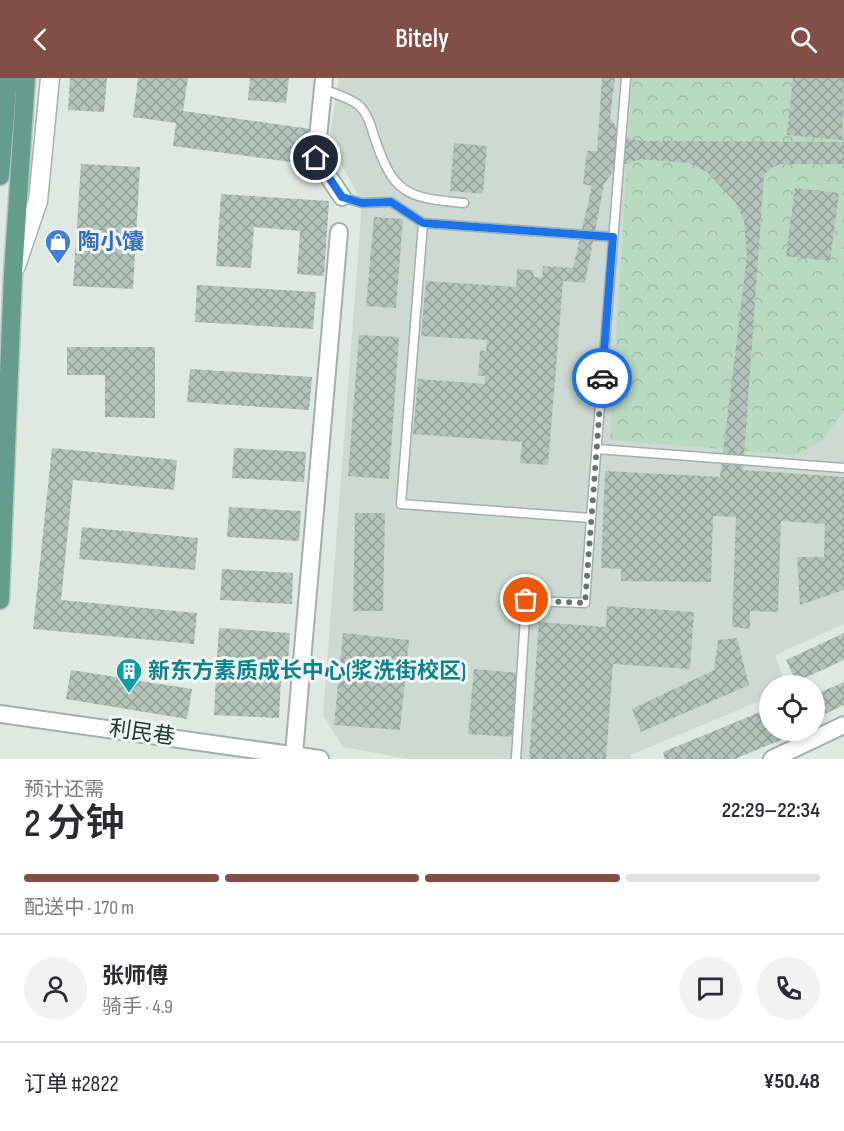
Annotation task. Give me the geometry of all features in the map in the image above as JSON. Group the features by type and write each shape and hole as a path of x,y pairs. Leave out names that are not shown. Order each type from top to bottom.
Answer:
{"main road":[{"path":"0,600 14,274 8,78"},
{"path":"0,176 11,151 26,78"},
{"path":"14,274 38,201 50,78"}],"street":[{"path":"323,83 316,158 342,197"},
{"path":"294,754 339,232"},
{"name":"利民巷","path":"0,714 320,759"},
{"path":"772,759 844,724"}],"lane":[{"path":"516,759 526,600 585,603 626,78"},
{"path":"323,83 358,104 370,123 389,173 403,190 424,199 464,203"},
{"path":"342,197 362,203 391,202 423,223 613,237"},
{"path":"423,223 400,504 591,518"},
{"path":"597,449 844,468"}],"shaded area":[{"path":"339,78 844,78 844,624 775,655 782,675 759,675 759,701 631,755 630,759 410,759 343,747 323,715 362,203 329,141"}],"green space":[{"path":"632,78 844,78 844,410 823,440 796,455 610,440"}],"building":[{"path":"70,78 107,78 104,112 68,110"},
{"path":"138,78 188,78 183,111 311,129 306,164 173,146 176,123 133,117"},
{"path":"250,78 289,78 286,103 248,100"},
{"path":"602,78 615,78 610,118 617,128 631,139 640,141 844,142 844,164 780,164 771,168 764,175 743,470 844,477 844,590 800,605 797,557 824,557 825,524 781,521 778,612 750,611 750,629 732,627 736,517 713,516 711,582 621,581 621,569 601,568 605,471 720,477 747,257 744,220 736,203 707,172 689,163 641,159 616,167 604,184 585,283 563,281 548,465 520,463 522,442 413,434 418,379 485,384 485,376 478,376 480,350 486,351 487,340 421,336 426,281 516,287 517,269 533,270 534,277 542,278 543,266 573,268 592,186 583,184 587,151 597,151"},
{"path":"793,78 844,78 842,140 787,135"},
{"path":"454,143 487,146 483,194 450,191"},
{"path":"81,164 140,167 133,289 73,286"},
{"path":"795,188 839,193 830,261 786,256"},
{"path":"221,194 329,201 324,276 297,274 300,231 254,227 251,268 216,266"},
{"path":"374,217 403,219 396,308 366,306"},
{"path":"197,285 316,292 313,329 195,322"},
{"path":"359,335 399,337 389,479 348,476"},
{"path":"67,347 155,347 155,418 105,417 105,375 67,375"},
{"path":"190,369 312,377 309,410 187,402"},
{"path":"52,448 177,460 174,490 73,480 61,600 197,613 194,644 33,629"},
{"path":"234,448 306,452 304,482 232,478"},
{"path":"229,507 301,511 299,541 227,537"},
{"path":"355,513 385,513 383,611 353,611"},
{"path":"82,527 198,538 195,570 79,559"},
{"path":"222,569 293,573 292,604 220,600"},
{"path":"607,606 694,612 690,669 613,664 606,759 529,759 539,622 606,627"},
{"path":"219,628 290,633 288,663 217,658"},
{"path":"343,633 409,640 400,730 334,725"},
{"path":"844,633 844,660 811,675 793,675 786,660"},
{"path":"737,638 749,685 641,732 632,709 714,670 718,640"},
{"path":"474,669 518,673 512,737 468,734"},
{"name":"新东方素质成长中心(浆洗街校区)","path":"71,670 192,689 187,719 66,699"},
{"path":"216,675 281,678 279,718 214,715"},
{"path":"844,682 844,705 825,714 825,690"},
{"path":"759,713 759,741 778,741 735,759 665,759 663,752"}],"way so far":[{"path":"526,600 585,603 602,378"}],"place":[{"name":"陶小馕","path":"58,265"},
{"name":"新东方素质成长中心(浆洗街校区)","path":"129,694"}],"route":[{"path":"316,158 342,197 362,203 391,202 423,223 613,237 602,378"}]}
